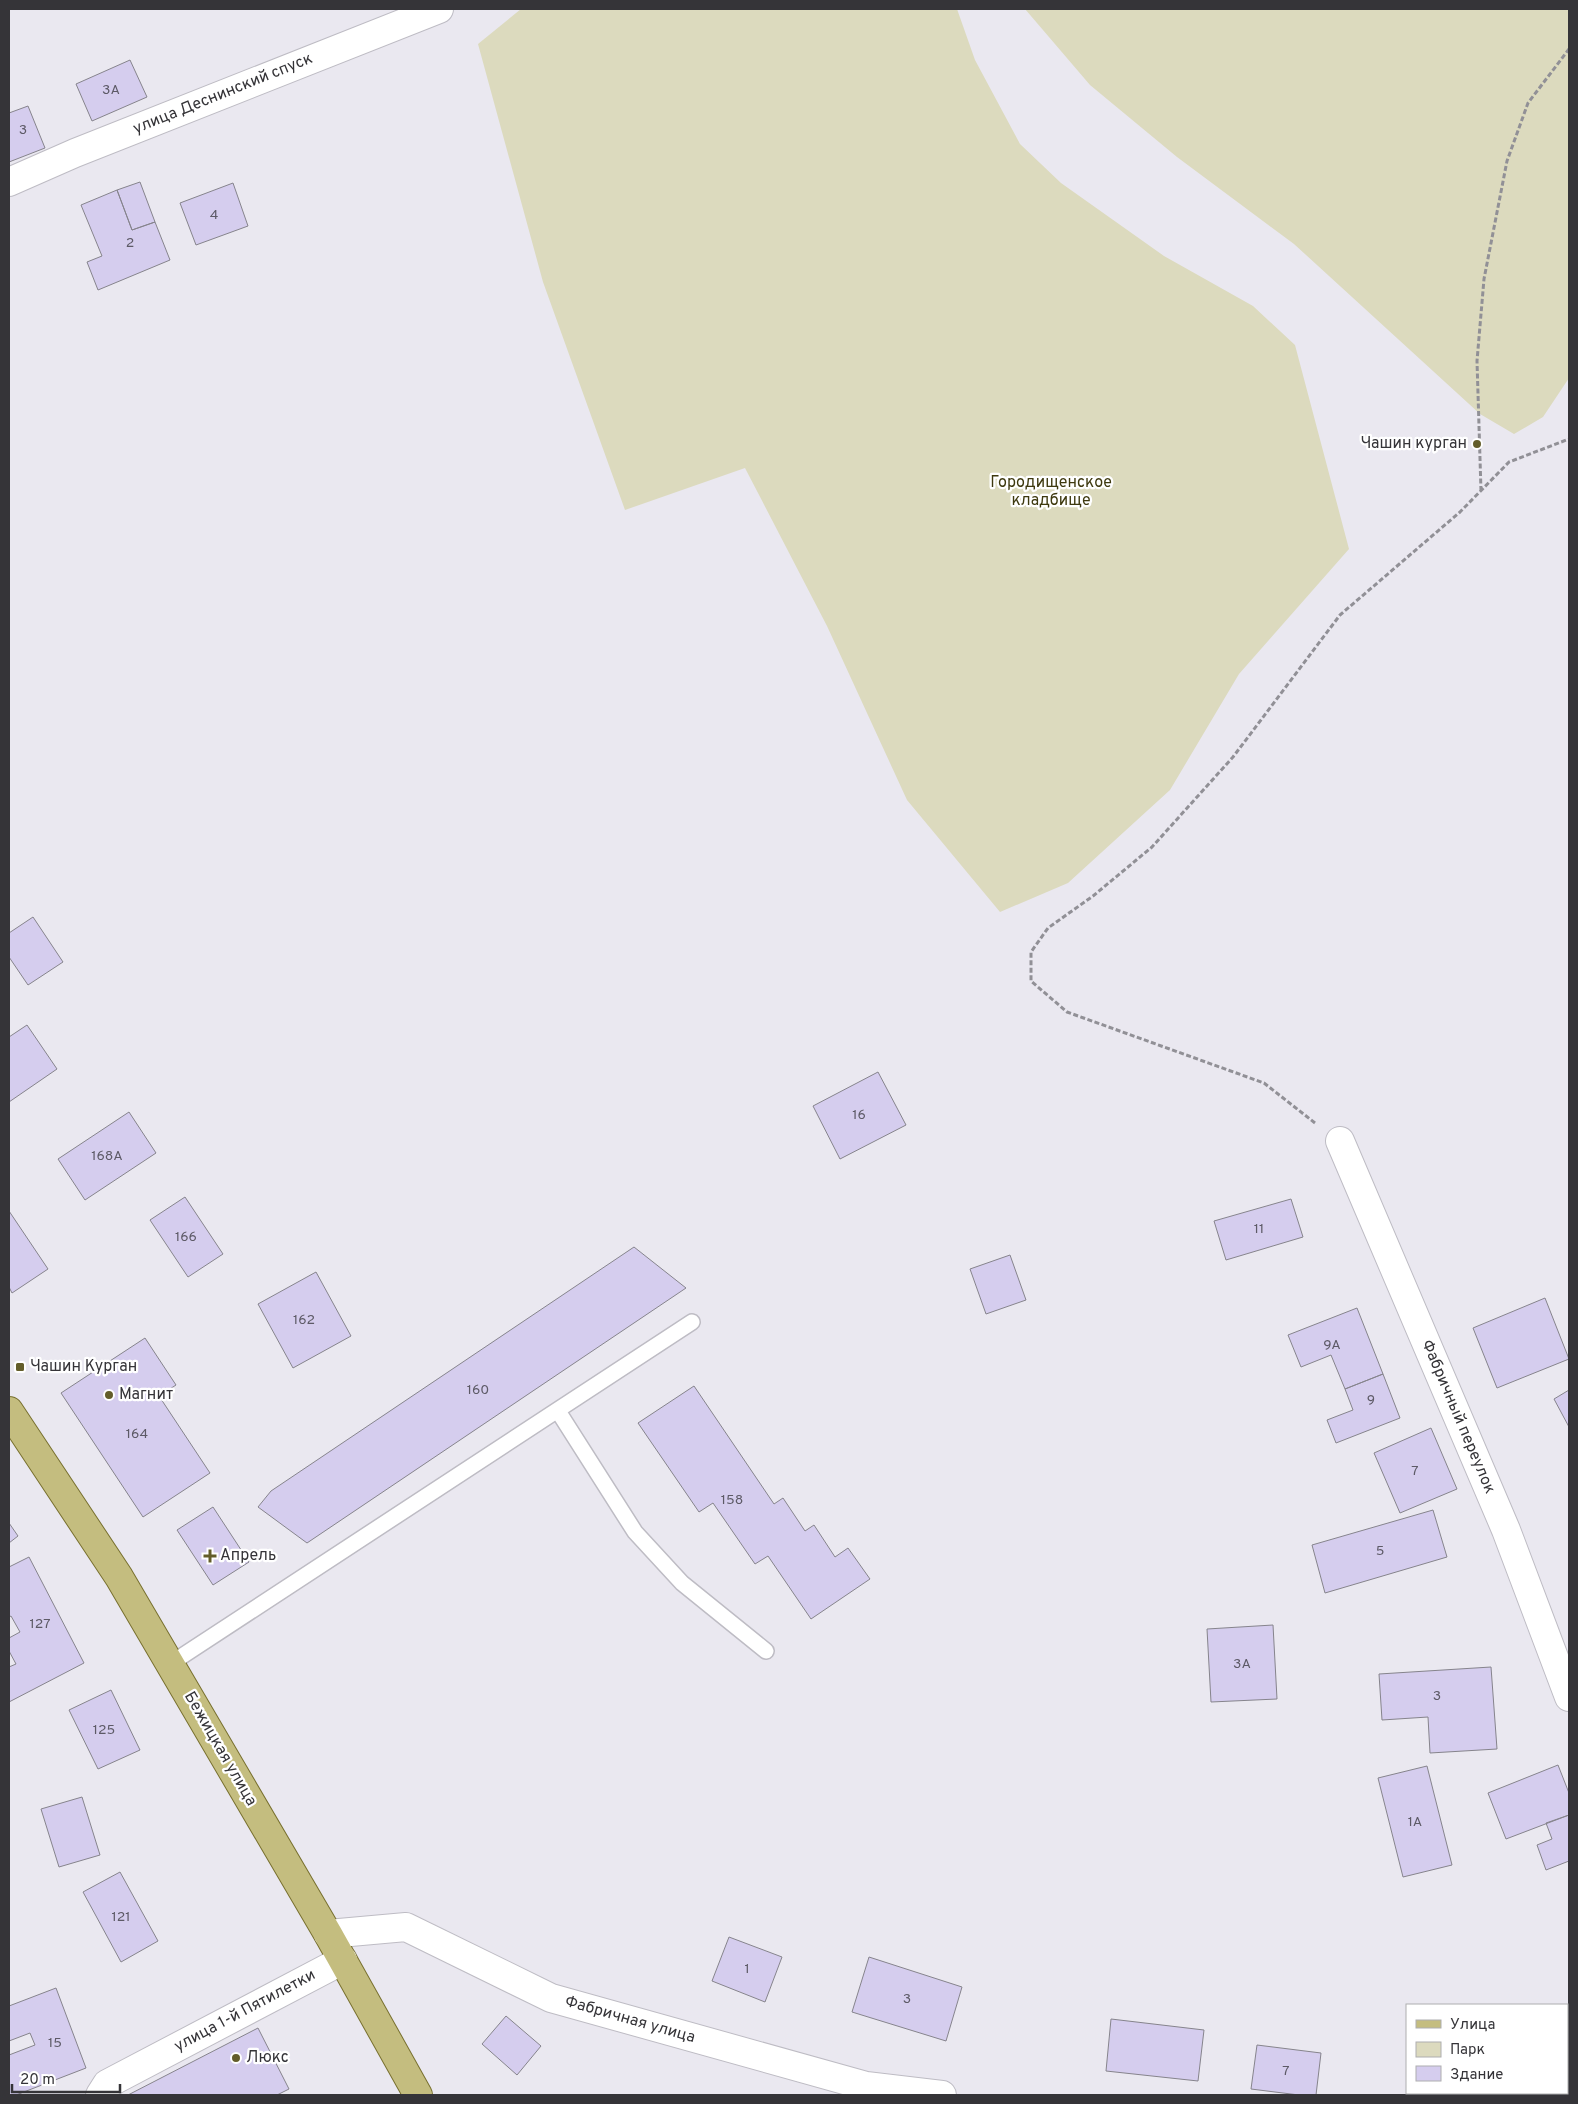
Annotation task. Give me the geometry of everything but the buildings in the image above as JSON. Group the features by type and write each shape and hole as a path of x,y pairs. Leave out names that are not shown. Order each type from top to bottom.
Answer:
{"main road":[{"name":"Бежицкая улица","path":"9,1411 119,1577 328,1934 418,2095"}],"street":[{"name":"улица Деснинский спуск","path":"9,182 75,153 439,9"},
{"name":"Фабричный переулок","path":"1340,1141 1506,1530 1569,1697"},
{"name":"Фабричная улица","path":"328,1934 406,1927 551,1998 863,2091 942,2095"},
{"name":"улица 1-й Пятилетки","path":"100,2095 107,2084 342,1960"}],"lane":[{"path":"170,1664 558,1412 692,1322"},
{"path":"558,1412 635,1532 682,1583 766,1650"}],"path":[{"path":"1481,491 1477,361 1484,279 1507,161 1528,103 1569,49"},
{"path":"1340,1141 1264,1083 1067,1012 1032,982 1031,952 1048,928 1093,896 1152,847 1233,757 1340,615 1460,512 1509,462 1569,439"}],"green space":[{"name":"Городищенское кладбище","path":"521,9 957,9 975,60 1020,144 1061,183 1164,256 1253,306 1295,345 1349,549 1239,674 1170,790 1068,883 1000,912 907,800 827,626 745,468 625,510 543,282 478,44"},
{"path":"1025,9 1569,9 1569,378 1543,417 1514,434 1480,414 1294,244 1177,157 1090,85"}],"place":[{"name":"Чашин курган","path":"1477,444"},
{"name":"Чашин Курган","path":"20,1367"},
{"name":"Магнит","path":"109,1395"},
{"name":"Апрель","path":"210,1556"},
{"name":"Люкс","path":"236,2058"}]}
